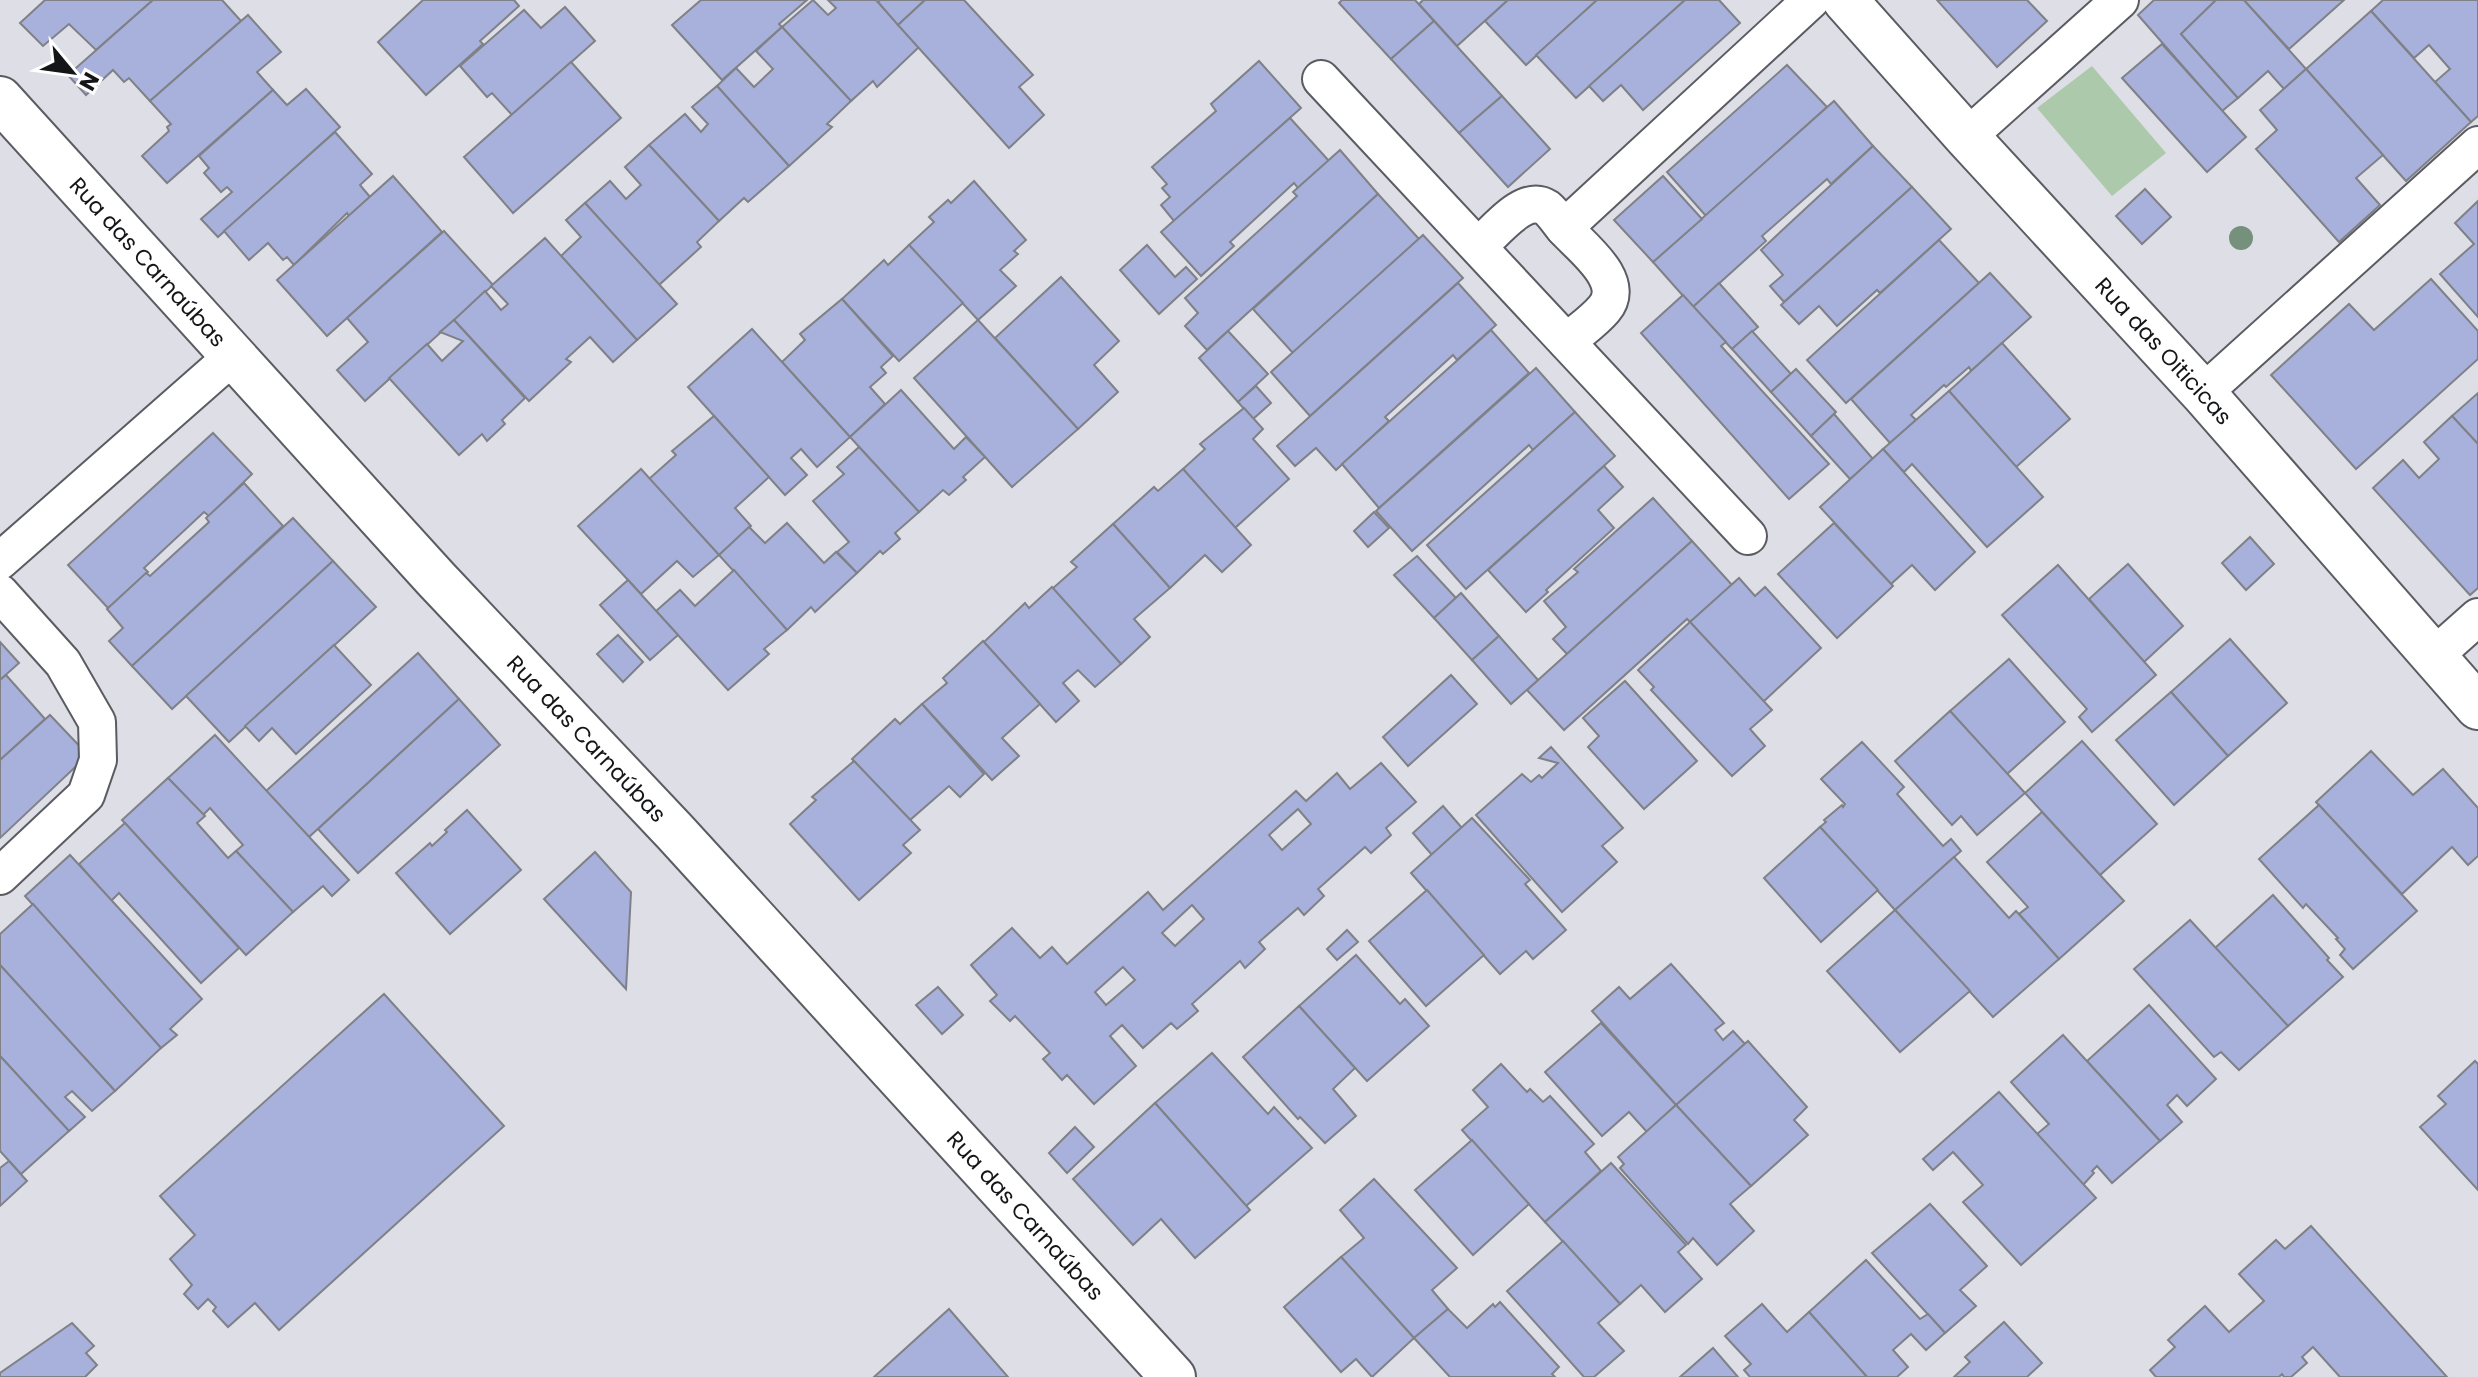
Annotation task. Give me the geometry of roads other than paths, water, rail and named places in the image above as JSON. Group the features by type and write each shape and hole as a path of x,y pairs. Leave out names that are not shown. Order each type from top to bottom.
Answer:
{"street":[{"name":"Rua das Oiticicas","path":"1845,0 2203,393 2478,707"},
{"name":"Rua das Carnaúbas","path":"0,99 436,579 696,855 1173,1377"}],"lane":[{"path":"1564,228 1811,0"},
{"path":"1967,137 2120,0"},
{"path":"1321,79 1748,536"},
{"path":"2203,393 2478,145"},
{"path":"1479,246 1522,208 1534,204 1548,209 1607,275 1612,292 1606,307 1567,342"},
{"path":"0,561 233,356"},
{"path":"0,593 63,663 97,722 98,760 86,795 0,876"},
{"path":"2433,657 2478,617"}]}
